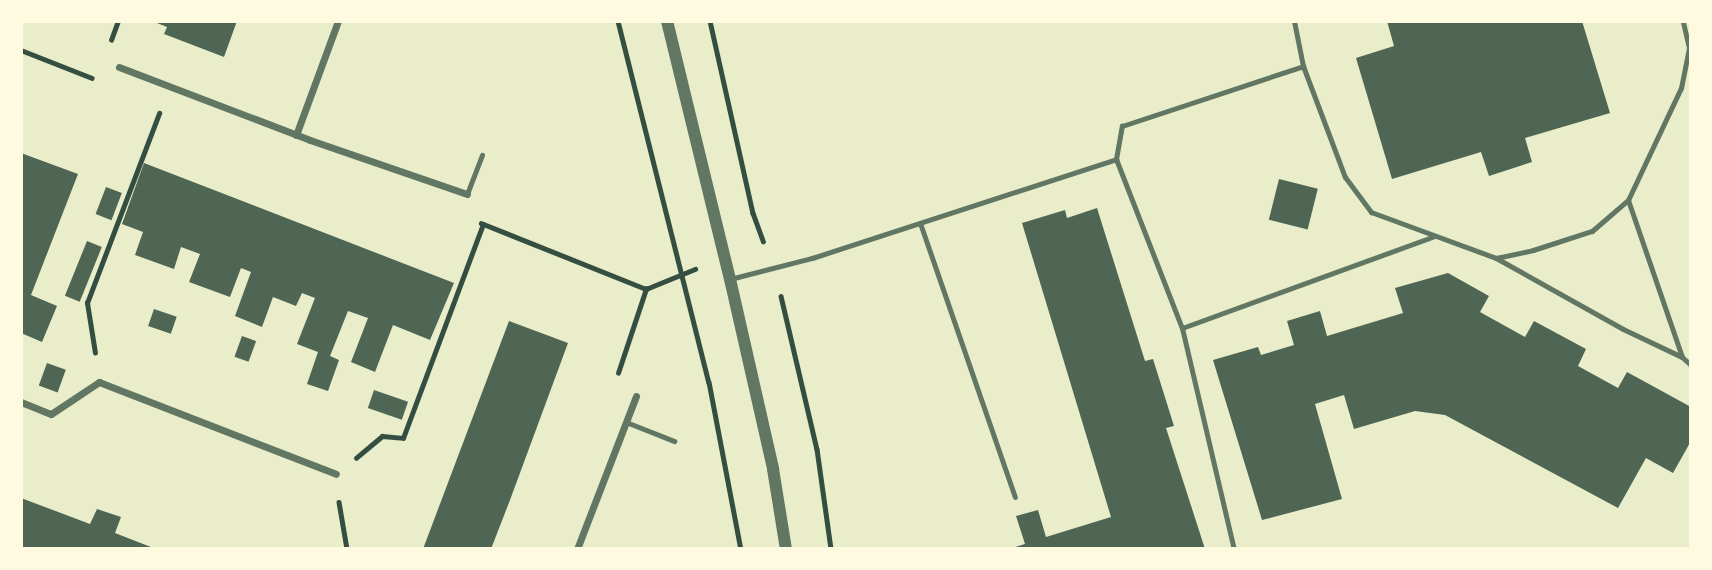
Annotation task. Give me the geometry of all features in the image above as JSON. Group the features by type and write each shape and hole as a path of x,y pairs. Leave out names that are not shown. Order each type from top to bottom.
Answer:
{"street":[{"path":"296,135 338,21"},
{"path":"667,21 725,257 773,469 786,549"},
{"path":"120,68 296,135 467,194"},
{"path":"21,402 51,414 99,382 336,474"},
{"path":"577,549 636,396"}],"lane":[{"path":"1294,21 1304,66 1345,177 1371,212 1496,258 1623,329 1682,357 1691,365"},
{"path":"1496,258 1533,250 1592,231 1628,200 1681,88 1689,48 1683,21"},
{"path":"1234,549 1182,328 1116,159 1122,126 1304,66"},
{"path":"1681,88 1691,88"},
{"path":"467,194 482,155"},
{"path":"730,279 812,258 1116,159"},
{"path":"1628,200 1682,357"},
{"path":"920,223 1014,497"},
{"path":"1182,328 1434,236"},
{"path":"626,422 674,441"}],"path":[{"path":"618,21 709,382 741,549"},
{"path":"21,50 91,79"},
{"path":"99,382 87,303 170,87"},
{"path":"467,194 471,220 646,289 725,257"},
{"path":"347,549 343,542 336,474 382,436 403,438 484,224"},
{"path":"636,396 616,377 646,289"}],"building":[{"path":"152,21 237,21 224,57 164,34 167,27"},
{"path":"1387,21 1582,21 1610,113 1525,138 1532,162 1489,176 1481,152 1392,179 1356,58 1394,46"},
{"path":"21,153 78,174 31,295 57,306 42,342 21,333"},
{"path":"144,163 454,283 430,340 393,325 375,372 351,362 368,318 348,311 330,356 339,360 328,391 307,384 318,352 297,344 315,298 302,293 296,306 273,297 262,327 235,316 251,272 241,268 230,297 189,282 200,254 181,247 174,269 135,255 143,232 122,224"},
{"path":"1279,179 1318,189 1308,229 1269,220"},
{"path":"106,187 122,193 111,220 96,214"},
{"path":"1097,208 1145,361 1153,359 1174,426 1166,428 1205,549 1009,549 1025,544 1016,516 1038,510 1046,537 1111,517 1022,223 1065,210 1067,218"},
{"path":"87,241 102,247 80,302 65,296"},
{"path":"1448,273 1489,296 1480,312 1525,337 1534,321 1586,349 1578,366 1618,388 1627,372 1691,407 1691,441 1673,473 1646,458 1618,508 1445,415 1415,411 1354,429 1344,395 1315,404 1342,499 1262,520 1213,360 1258,347 1261,355 1294,345 1287,321 1320,311 1327,336 1403,313 1395,288"},
{"path":"154,309 177,317 171,334 148,326"},
{"path":"509,321 568,343 510,500 491,549 423,549"},
{"path":"242,336 256,341 249,362 234,357"},
{"path":"47,363 66,370 58,392 39,386"},
{"path":"374,390 408,402 402,420 368,408"},
{"path":"21,498 90,524 97,509 121,517 115,533 156,549 21,549"}]}
